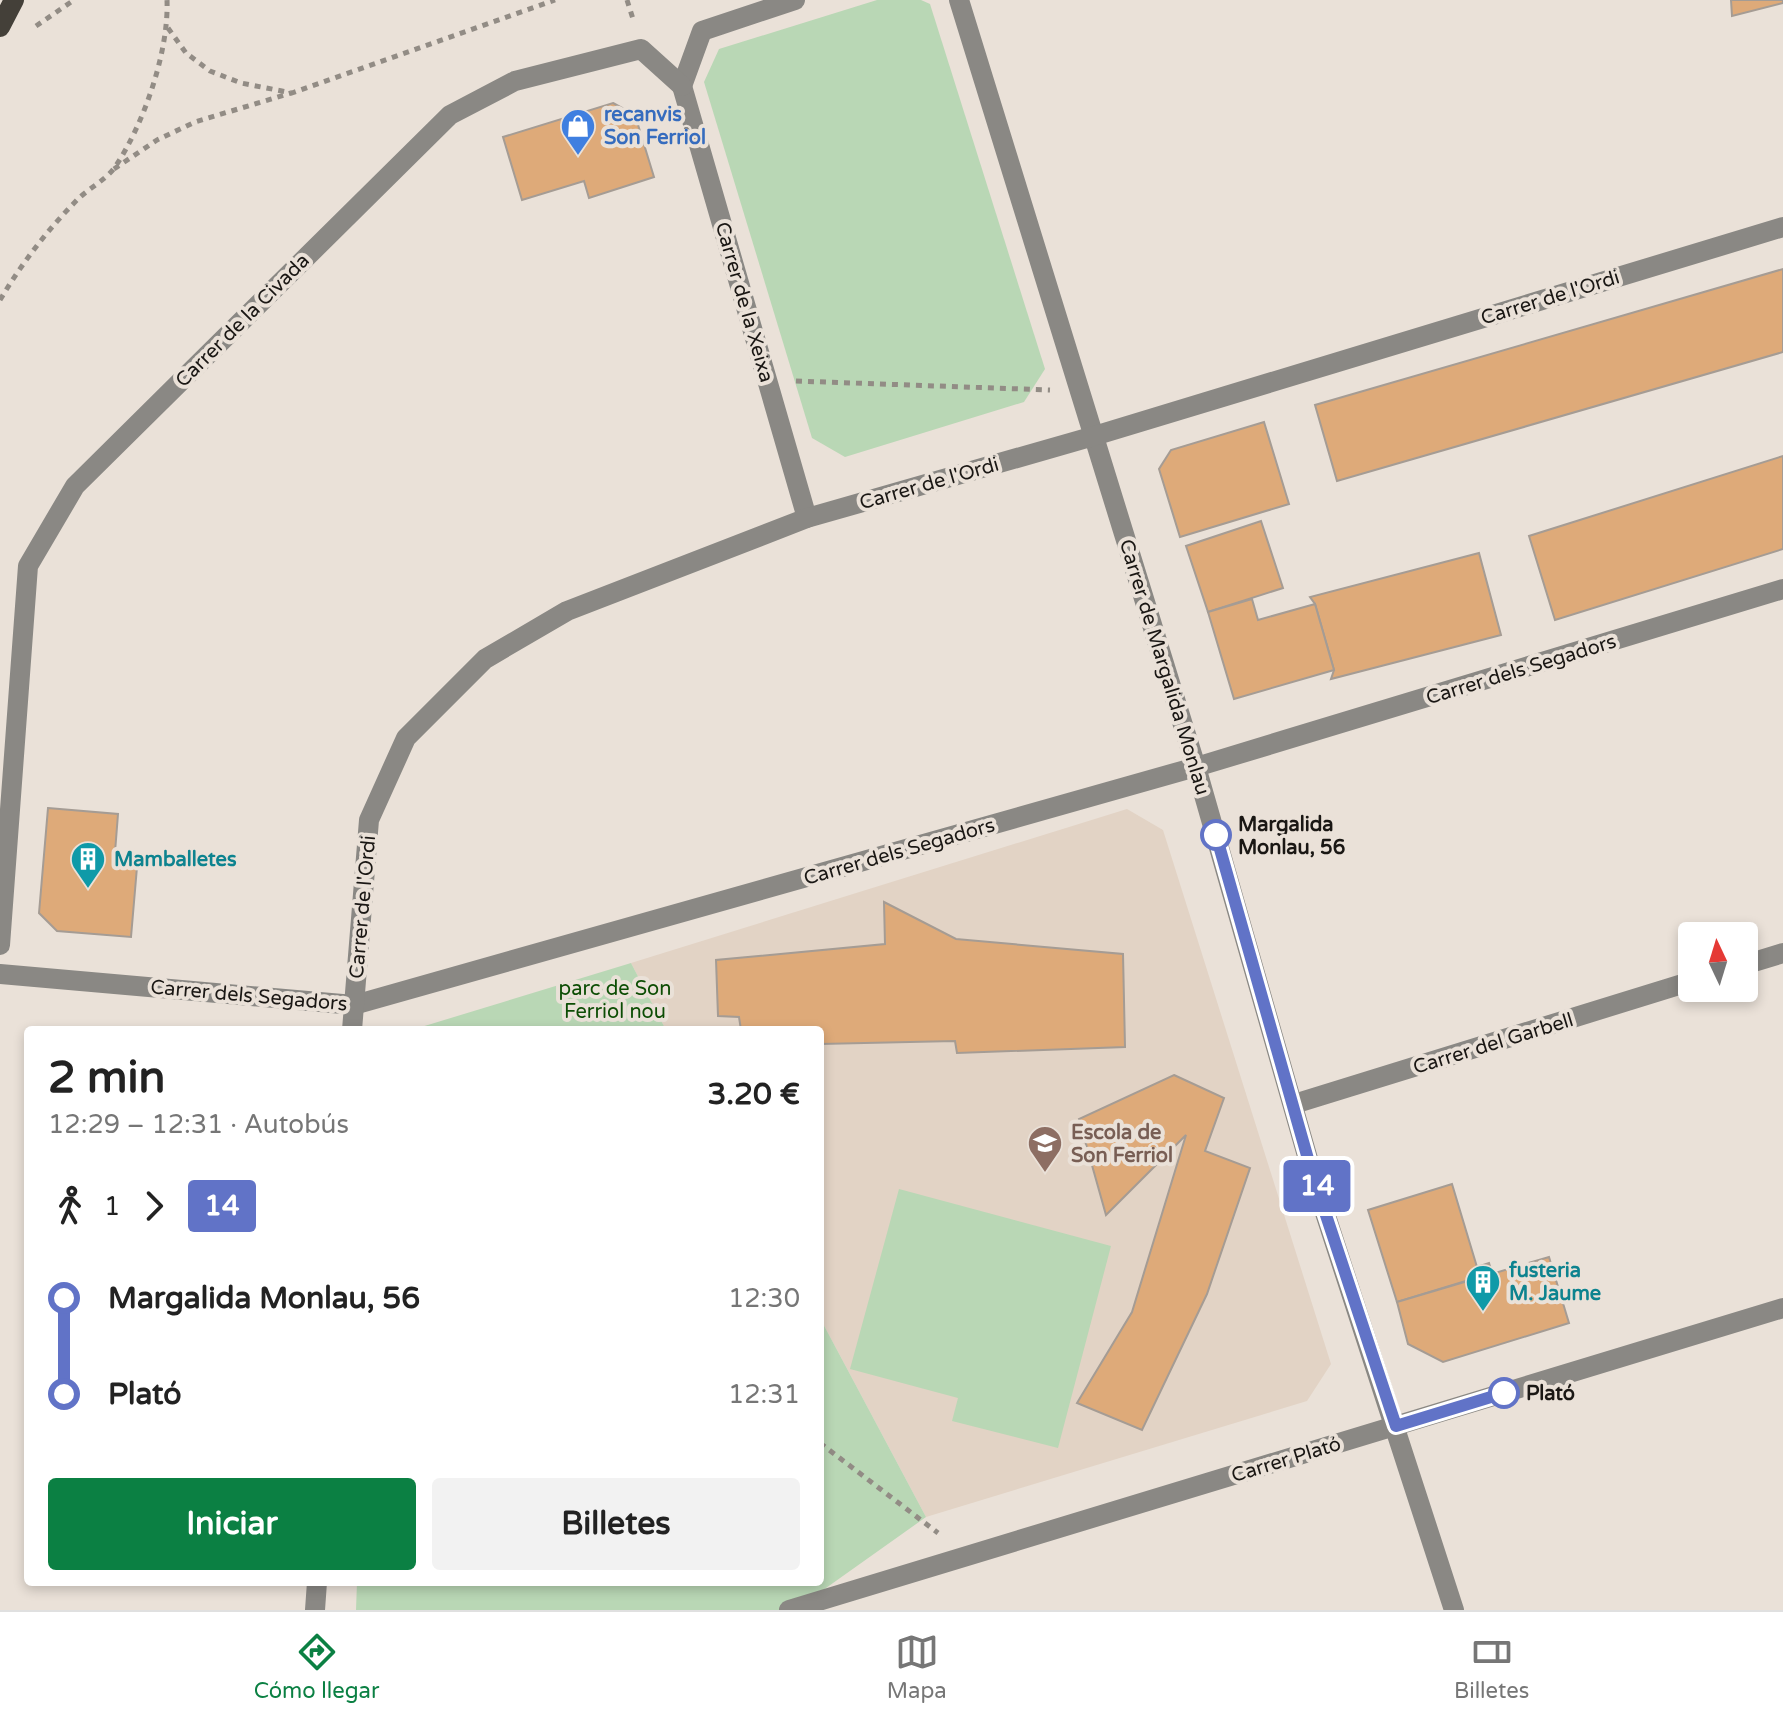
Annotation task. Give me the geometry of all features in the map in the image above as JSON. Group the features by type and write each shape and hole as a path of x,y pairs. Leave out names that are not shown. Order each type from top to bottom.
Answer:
{"main road":[{"path":"0,27 16,3"}],"street":[{"path":"682,86 702,31 795,0"},
{"name":"Carrer de Margalida Monlau","path":"959,0 1196,767 1312,1173 1454,1610"},
{"name":"Carrer de la Civada","path":"0,945 28,566 75,486 450,115 515,81 641,49 682,86"},
{"name":"Carrer de la Xeixa","path":"682,86 807,518"},
{"name":"Carrer de l'Ordi","path":"352,1026 369,820 406,738 485,659 567,611 807,518 1094,436 1783,227"},
{"name":"Carrer dels Segadors","path":"0,974 354,1005 1196,767 1783,589"},
{"path":"1758,961 1782,955"},
{"name":"Carrer del Garbell","path":"1294,1104 1678,985"},
{"name":"Carrer Plató","path":"789,1610 1783,1308"},
{"path":"315,1610 317,1586"}],"path":[{"path":"114,169 134,130 157,71 168,28 167,0"},
{"path":"0,300 47,232 80,197 157,140 195,122 292,93 555,0"},
{"path":"168,28 186,53 210,71 241,83 292,93"},
{"path":"767,379 1080,391"},
{"path":"824,1446 968,1556"}],"shaded area":[{"name":"Escola de Son Ferriol","path":"1127,809 1163,830 1331,1364 1307,1401 926,1517 824,1326 824,1026 664,1026 631,963"}],"green space":[{"path":"877,0 921,0 930,4 1045,369 1024,402 845,457 812,438 704,82 719,49"},
{"name":"parc de Son Ferriol nou","path":"631,963 664,1026 425,1026"},
{"path":"899,1189 1111,1246 1058,1448 952,1421 958,1398 850,1369"},
{"path":"824,1326 926,1517 795,1610 356,1610 357,1586 824,1586"}],"building":[{"path":"1731,0 1783,0 1783,3 1732,16"},
{"name":"recanvis Son Ferriol","path":"613,103 635,115 654,177 589,198 584,181 522,200 503,137"},
{"path":"1783,269 1783,352 1337,481 1315,405"},
{"path":"1264,422 1289,504 1180,537 1159,469 1171,450"},
{"path":"1783,456 1783,549 1555,620 1529,536"},
{"path":"1261,521 1283,588 1208,612 1186,546"},
{"path":"1479,553 1501,635 1331,679 1334,670 1315,604 1310,597"},
{"path":"1252,599 1258,620 1315,604 1334,670 1234,699 1208,612"},
{"name":"Mamballetes","path":"48,808 118,814 114,865 137,867 131,937 57,931 39,913"},
{"path":"884,902 956,939 1123,954 1125,1047 957,1053 955,1041 824,1044 824,1026 740,1026 739,1017 718,1016 716,960 885,944"},
{"path":"1174,1075 1224,1098 1205,1151 1250,1168 1207,1294 1142,1430 1077,1403 1132,1312 1186,1135 1106,1215 1079,1119"},
{"path":"1452,1184 1477,1267 1489,1263 1492,1273 1397,1302 1368,1210"},
{"name":"fusteria M. Jaume","path":"1549,1257 1569,1323 1443,1362 1408,1344 1397,1302"}],"bus line":[{"name":"14","path":"1216,835 1312,1173 1396,1426 1504,1393"}],"place":[{"name":"recanvis Son Ferriol","path":"578,157"},
{"name":"Margalida Monlau, 56","path":"1216,835"},
{"name":"Mamballetes","path":"88,890"},
{"name":"Escola de Son Ferriol","path":"1045,1174"},
{"name":"fusteria M. Jaume","path":"1483,1313"},
{"name":"Plató","path":"1504,1393"}]}
